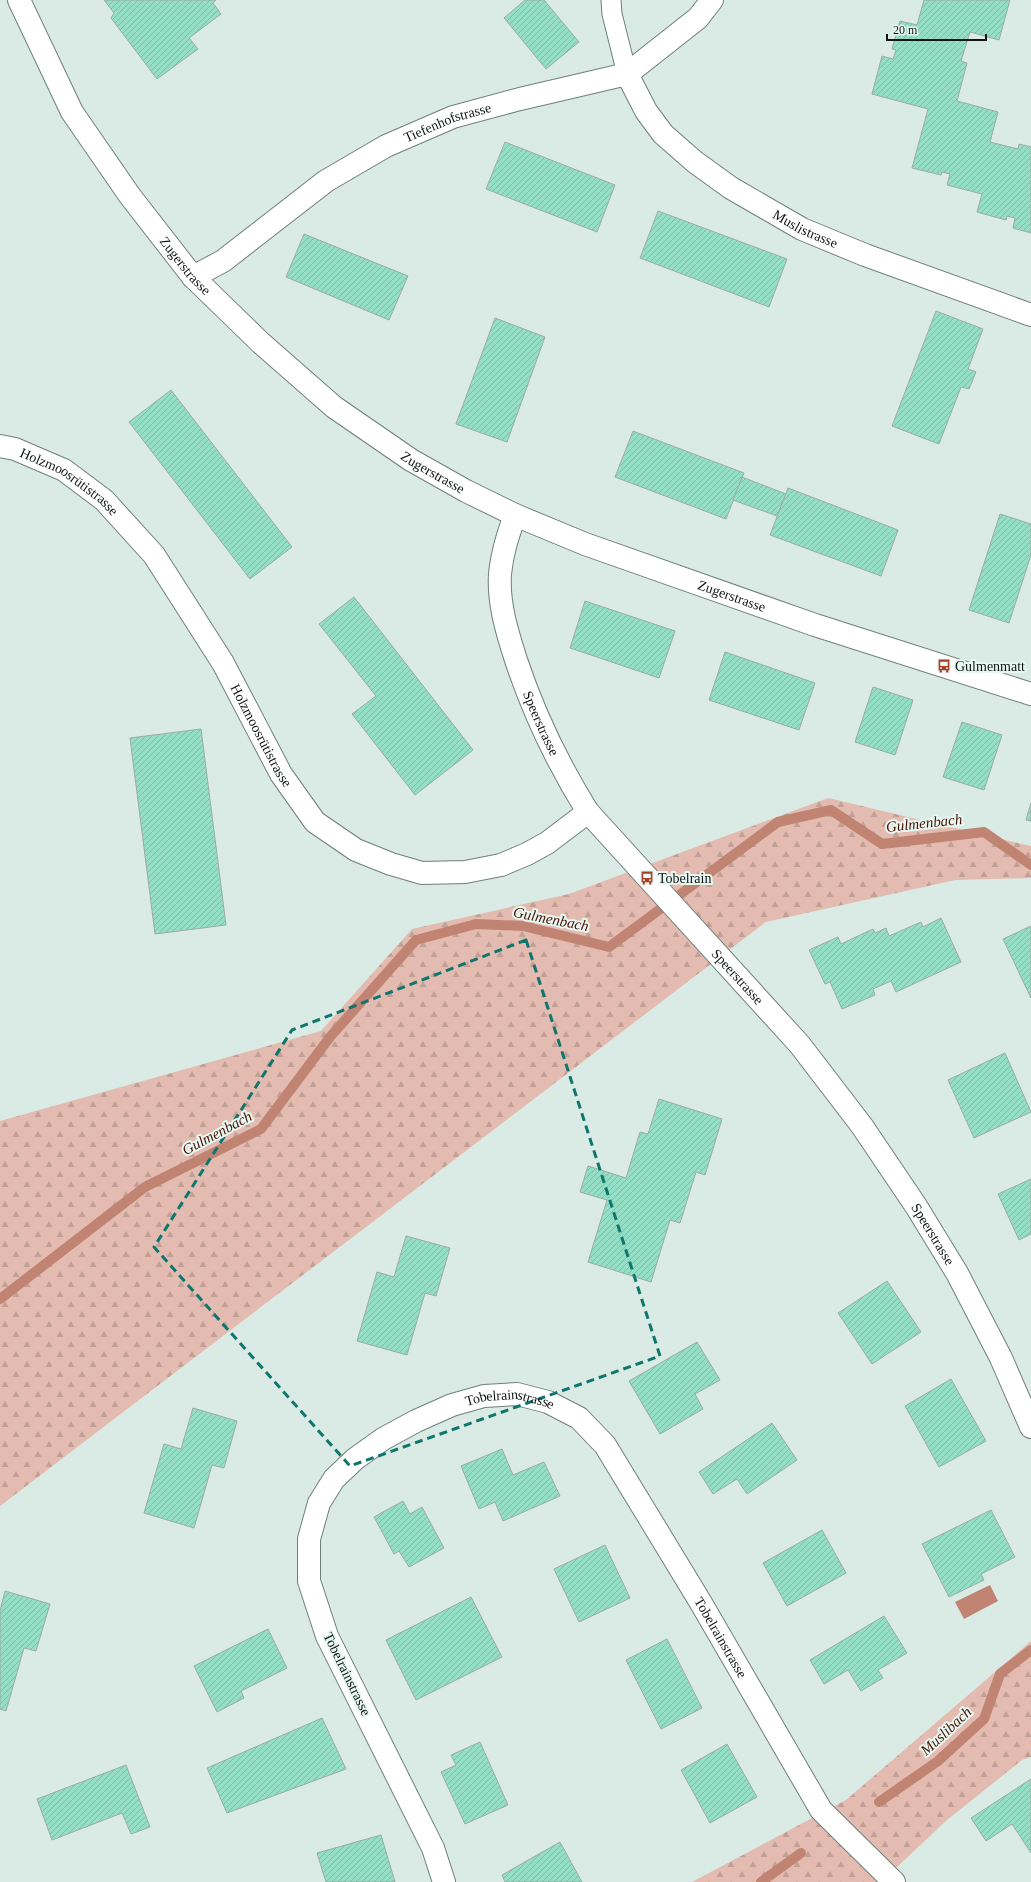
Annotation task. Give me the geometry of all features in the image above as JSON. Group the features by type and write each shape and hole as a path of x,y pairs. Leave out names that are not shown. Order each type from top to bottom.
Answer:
{"street":[{"name":"Zugerstrasse","path":"19,0 72,112 130,196 193,276 261,343 334,407 411,460 466,492 515,515 585,544 700,586 1031,694"},
{"name":"Tiefenhofstrasse","path":"193,276 222,261 326,181 386,146 453,117 520,99 628,74 698,18 712,0"},
{"name":"Muslistrasse","path":"628,74 646,111 663,134 695,162 731,188 802,229 865,255 1031,315"},
{"name":"Holzmoosrütistrasse","path":"0,446 15,449 64,470 104,500 154,555 223,663 281,774 315,822 356,850 391,864 422,873 465,872 501,865 527,854 547,843 588,812"},
{"name":"Speerstrasse","path":"515,515 504,550 500,575 504,623 528,694 545,735 564,773 588,812 800,1045 862,1126 916,1206 960,1280 1001,1358 1031,1427"},
{"name":"Tobelrainstrasse","path":"444,1882 433,1848 327,1636 309,1581 309,1539 319,1503 334,1479 355,1459 383,1439 416,1421 452,1405 484,1396 517,1394 548,1402 579,1418 606,1444 701,1603 821,1810 894,1882"}],"lane":[{"path":"611,0 612,14 628,74"}],"highlighted area":[{"path":"526,940 660,1356 350,1466 154,1247 292,1030"}],"green space":[{"path":"828,798 1031,846 1031,878 955,880 766,922 0,1506 0,1121 321,1031 412,929 569,894"},
{"path":"1031,1641 1031,1757 1022,1760 947,1820 881,1882 692,1882 846,1800"}],"shaded area":[{"path":"990,1585 998,1601 964,1619 955,1602"}],"building":[{"path":"104,0 216,0 213,3 221,14 189,38 198,49 157,79 111,18 114,13"},
{"path":"525,0 544,0 579,42 546,69 504,18"},
{"path":"924,0 1010,0 999,40 970,32 961,61 967,63 957,101 998,112 990,142 1018,149 1019,144 1031,147 1031,233 1013,228 1015,218 1007,216 1006,220 977,212 982,194 947,185 950,174 942,172 941,175 912,168 928,109 872,94 882,56 893,59 896,50 892,49 900,21 917,25"},
{"path":"505,142 615,185 597,232 486,189"},
{"path":"658,211 787,259 769,307 640,258"},
{"path":"304,234 408,276 389,320 286,277"},
{"path":"936,311 983,329 968,369 976,372 969,389 961,387 939,444 892,426"},
{"path":"495,318 545,337 507,442 456,424"},
{"path":"171,390 292,547 250,579 129,422"},
{"path":"633,431 744,473 726,519 615,477"},
{"path":"742,477 786,494 777,516 733,500"},
{"path":"788,488 898,530 881,576 770,535"},
{"path":"1000,514 1031,524 1031,555 1009,623 969,610"},
{"path":"354,597 473,750 415,795 352,714 376,696 319,624"},
{"path":"585,601 675,631 659,678 570,648"},
{"path":"725,652 815,683 799,730 709,700"},
{"path":"873,687 913,700 895,755 855,742"},
{"path":"962,722 1002,735 984,790 943,777"},
{"path":"201,729 226,925 155,934 130,738"},
{"path":"1031,803 1031,821 1026,820"},
{"path":"941,918 961,962 896,992 891,981 873,989 875,995 842,1009 830,982 825,984 809,950 838,937 841,944 873,929 875,933 886,928 889,936 921,922 923,927"},
{"path":"1031,926 1031,998 1003,939"},
{"path":"1005,1053 1031,1112 974,1138 948,1080"},
{"path":"659,1099 722,1119 705,1175 696,1172 680,1223 670,1220 651,1282 588,1262 607,1200 580,1192 588,1166 626,1178 640,1132 648,1134"},
{"path":"1031,1179 1031,1234 1019,1240 998,1194"},
{"path":"406,1236 450,1248 436,1296 425,1293 407,1355 357,1341 377,1272 394,1277"},
{"path":"887,1281 921,1332 872,1364 838,1313"},
{"path":"697,1342 720,1380 695,1394 703,1409 660,1434 629,1381"},
{"path":"951,1379 986,1441 939,1467 905,1406"},
{"path":"193,1408 237,1421 224,1468 212,1465 194,1528 144,1513 164,1444 181,1449"},
{"path":"772,1423 797,1460 747,1494 737,1479 713,1494 699,1472"},
{"path":"502,1449 513,1475 544,1462 560,1496 503,1521 495,1502 479,1509 461,1466"},
{"path":"403,1501 410,1514 422,1507 444,1548 409,1567 399,1551 394,1554 374,1517"},
{"path":"991,1510 1015,1557 981,1574 984,1580 949,1597 922,1544"},
{"path":"822,1530 846,1573 787,1606 763,1563"},
{"path":"605,1545 630,1598 579,1622 554,1569"},
{"path":"5,1591 50,1604 36,1651 24,1648 6,1711 0,1709 0,1611"},
{"path":"471,1597 502,1657 416,1700 386,1640"},
{"path":"884,1616 907,1653 878,1670 883,1678 861,1691 848,1670 824,1684 810,1660"},
{"path":"268,1629 287,1668 241,1691 244,1698 217,1712 194,1666"},
{"path":"667,1639 702,1708 661,1729 626,1660"},
{"path":"322,1718 346,1769 227,1813 207,1768"},
{"path":"480,1742 508,1805 465,1824 441,1772 456,1765 451,1755"},
{"path":"727,1744 757,1797 710,1823 681,1770"},
{"path":"126,1765 150,1827 131,1834 122,1813 52,1840 37,1799"},
{"path":"1031,1779 1031,1853 1012,1824 986,1841 971,1818"},
{"path":"381,1835 395,1882 326,1882 317,1853"},
{"path":"560,1842 582,1882 505,1882 502,1875"}],"waterway":[{"name":"Gulmenbach","path":"0,1299 145,1187 261,1129 330,1037 416,940 476,924 523,926 609,947 778,822 831,810 882,844 984,832 1031,865"},
{"name":"Muslibach","path":"879,1802 938,1761 984,1719 1000,1674 1031,1650"},
{"name":"Muslibach","path":"761,1882 801,1853"}],"place":[{"name":"Gulmenmatt","path":"944,666"},
{"name":"Tobelrain","path":"647,878"}]}
